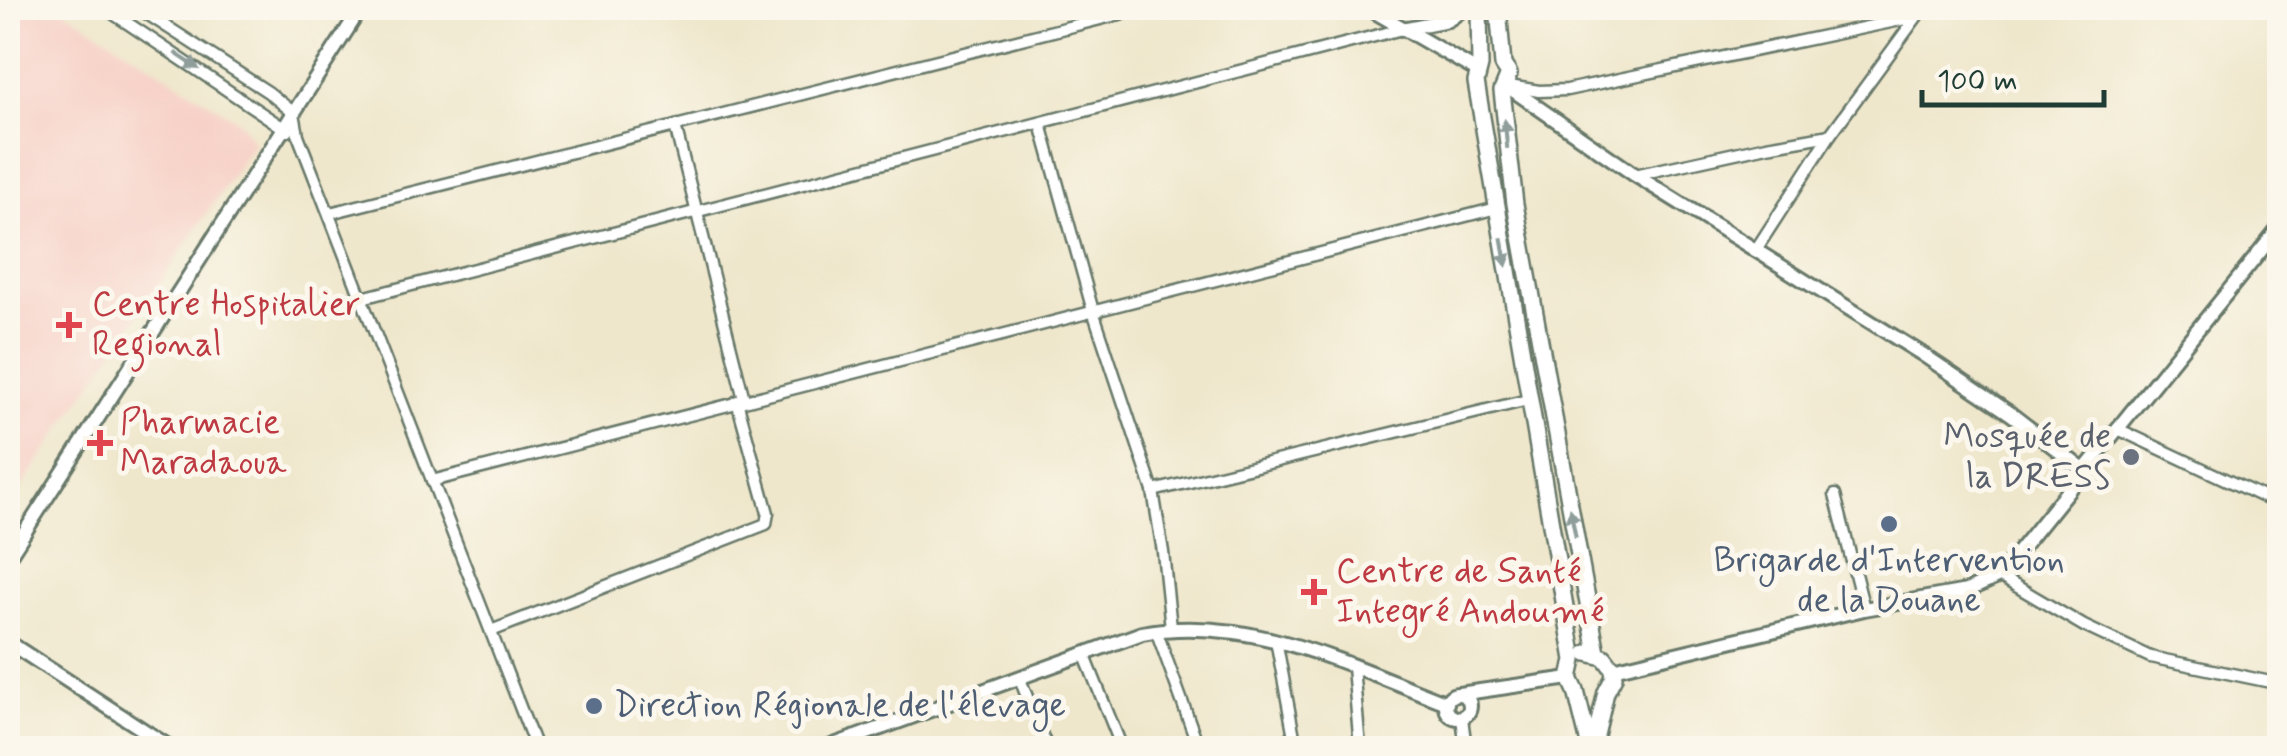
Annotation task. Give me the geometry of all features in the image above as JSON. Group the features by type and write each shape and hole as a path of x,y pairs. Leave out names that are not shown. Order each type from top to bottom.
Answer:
{"main road":[{"path":"1479,8 1478,75 1496,208 1532,399 1574,660 1573,684 1591,748"},
{"path":"1498,8 1503,64 1508,74 1504,88 1515,204 1597,654"},
{"path":"1478,75 1489,61 1503,64"},
{"path":"1478,75 1490,94 1504,88"},
{"path":"1574,660 1585,654 1597,654 1613,669 1614,677 1591,748"},
{"path":"1573,684 1591,697 1606,692"}],"street":[{"path":"105,8 298,135"},
{"path":"138,8 294,113 298,135 536,748"},
{"path":"8,558 360,8"},
{"path":"330,214 1144,8"},
{"path":"1368,8 1478,75"},
{"path":"362,298 1448,20 1465,8"},
{"path":"1504,88 1567,90 1918,12"},
{"path":"1755,251 1830,135 1918,12"},
{"path":"1504,88 1937,364 2086,472"},
{"path":"1042,124 1092,311 1152,491 1163,552 1164,629 1199,748"},
{"path":"491,632 766,524 768,514 676,126"},
{"path":"1635,175 1830,135"},
{"path":"432,481 1496,208"},
{"path":"1613,669 1864,609 1967,591 2000,576 2280,228"},
{"path":"1152,491 1532,399"},
{"path":"2120,430 2280,504"},
{"path":"1835,495 1864,609"},
{"path":"2000,576 2084,626 2150,657 2280,684"},
{"path":"826,748 1164,629 1233,631 1276,640 1453,698 1466,697 1466,748"},
{"path":"1276,640 1295,742"},
{"path":"8,642 171,748"},
{"path":"1085,656 1122,748"},
{"path":"1353,667 1360,748"},
{"path":"1020,679 1047,748"},
{"path":"1453,698 1501,687 1573,684"},
{"path":"1453,698 1448,713 1466,713 1501,687"}],"shaded area":[{"name":"Centre Hospitalier Regional","path":"8,8 61,8 240,122 254,143 8,507"}],"place":[{"name":"Centre Hospitalier Regional","path":"69,325"},
{"name":"Pharmacie Maradaoua","path":"100,443"},
{"name":"Mosquée de la DRESS","path":"2131,457"},
{"name":"Brigarde d'Intervention de la Douane","path":"1889,524"},
{"name":"Centre de Santé Integré Andoumé","path":"1314,592"},
{"name":"Direction Régionale de l'élevage","path":"594,706"}]}
